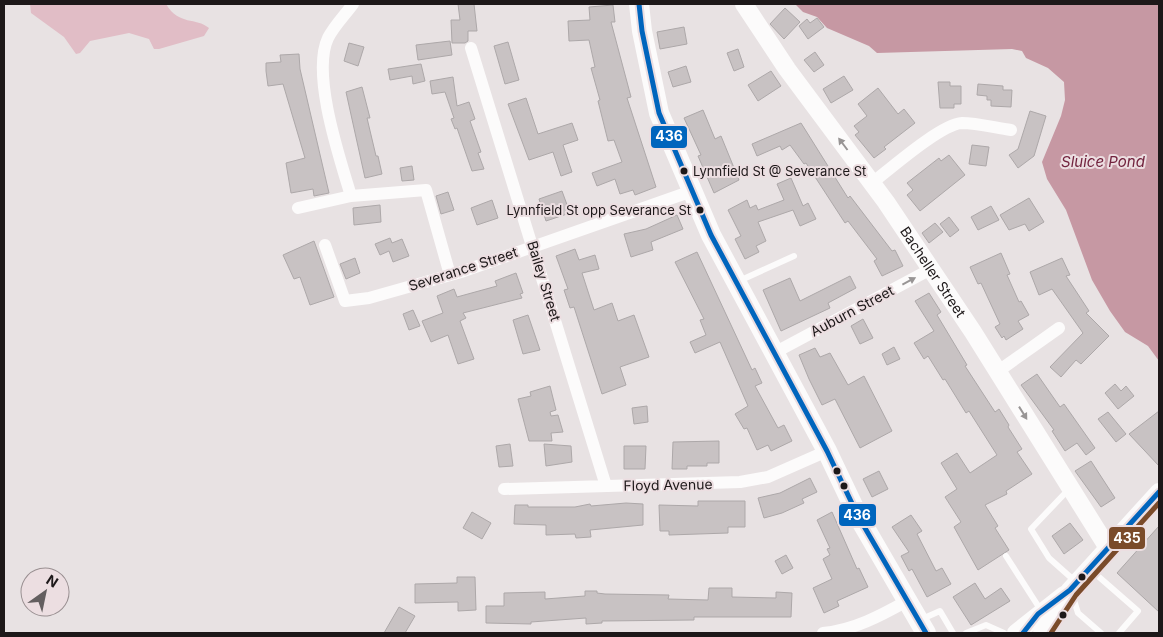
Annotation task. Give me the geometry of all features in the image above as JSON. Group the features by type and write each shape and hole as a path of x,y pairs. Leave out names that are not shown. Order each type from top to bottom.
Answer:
{"main road":[{"path":"639,4 642,31 659,113 711,235 826,451 858,516 922,627"}],"street":[{"path":"351,196 334,140 323,61 328,39 352,4"},
{"name":"Bacheller Street","path":"744,4 787,69 872,183 931,269 1108,548"},
{"name":"Bailey Street","path":"471,48 606,486"},
{"path":"872,183 931,138 954,125 962,123 1012,130"},
{"path":"298,208 351,196 426,190 450,275"},
{"name":"Severance Street","path":"325,245 345,301 369,298 450,275 692,191"},
{"name":"Auburn Street","path":"774,353 931,269"},
{"path":"998,372 1060,328"},
{"name":"Floyd Avenue","path":"504,489 718,484 755,480 768,477 826,451"},
{"path":"1023,633 1043,620 1159,492"},
{"path":"823,633 847,629 874,619 907,601"},
{"path":"1016,633 1043,620"}],"lane":[{"path":"736,283 794,256"},
{"path":"1070,488 1032,529 1050,558 1074,587 1078,613 1101,633"},
{"path":"1006,556 1043,620"},
{"path":"1089,569 1138,611 1119,633"},
{"path":"922,627 940,611 953,633"},
{"path":"966,633 986,625 1004,633"}],"shaded area":[{"path":"30,4 166,4 176,15 209,28 204,36 159,49 154,49 149,39 129,33 90,41 80,53 76,54 64,37 31,13"}],"water":[{"name":"Sluice Pond","path":"795,4 1159,4 1159,361 1148,346 1125,332 1110,311 1092,280 1066,210 1047,179 1042,162 1061,116 1065,100 1064,82 1048,68 1026,58 1022,51 1012,49 877,53 869,46 827,28 817,17 803,12"}],"building":[{"path":"458,4 474,4 477,31 468,31 468,41 465,43 452,43 451,20 460,20"},
{"path":"613,5 615,22 611,22 631,97 627,98 656,187 635,195 633,190 620,194 615,179 597,186 592,173 622,162 614,140 608,141 598,101 600,100 591,68 595,67 589,40 569,41 568,21 590,20 589,7"},
{"path":"785,8 800,22 784,39 770,24"},
{"path":"817,18 824,27 808,39 799,26 807,19 810,23"},
{"path":"684,27 687,44 660,49 657,32"},
{"path":"450,41 452,55 418,60 416,45"},
{"path":"508,42 519,80 505,84 494,46"},
{"path":"349,43 364,47 358,66 344,61"},
{"path":"738,49 744,67 734,71 727,53"},
{"path":"815,52 824,65 814,72 804,60"},
{"path":"299,54 300,69 329,193 314,196 313,189 291,193 286,163 305,158 283,84 268,86 266,71 266,63 281,62 280,55"},
{"path":"421,64 425,81 413,84 412,76 390,80 388,69"},
{"path":"686,66 691,82 673,87 668,72"},
{"path":"771,71 781,86 758,101 748,85"},
{"path":"844,76 853,90 831,103 823,89"},
{"path":"453,77 457,106 469,102 475,119 470,121 481,152 478,153 484,169 472,171 457,128 455,129 451,119 454,118 445,92 432,94 430,81"},
{"path":"938,82 950,82 950,86 961,86 961,104 954,104 954,108 940,108"},
{"path":"978,84 1003,86 1003,90 1012,90 1011,107 991,106 991,100 987,100 987,96 977,95"},
{"path":"362,87 370,118 367,118 382,174 365,178 346,92"},
{"path":"878,88 898,114 904,109 915,123 884,147 886,149 874,158 855,135 859,132 854,126 867,116 858,104"},
{"path":"526,98 538,134 572,123 578,140 563,145 572,172 561,176 553,152 529,160 508,104"},
{"path":"703,110 715,139 721,136 739,180 714,193 698,156 701,155 684,118"},
{"path":"1030,111 1046,116 1034,156 1018,168 1009,155 1018,149"},
{"path":"801,123 848,198 850,196 892,251 895,250 903,266 882,276 874,261 877,259 848,221 845,223 806,163 804,164 790,145 782,150 780,146 757,156 752,144"},
{"path":"972,145 989,147 986,166 969,164"},
{"path":"949,155 965,175 920,211 907,195 913,190 907,183 939,158 941,161"},
{"path":"412,166 414,180 402,181 400,168"},
{"path":"791,178 803,206 808,203 816,219 800,226 793,210 758,222 766,241 756,246 759,252 745,259 735,239 741,236 728,210 747,200 750,208 756,205 758,210 784,200 777,184"},
{"path":"562,191 570,213 546,221 539,199"},
{"path":"448,192 454,210 441,214 436,196"},
{"path":"1029,198 1044,222 1029,231 1025,224 1009,230 1000,215"},
{"path":"492,200 498,218 477,225 471,208"},
{"path":"380,205 381,222 354,225 353,208"},
{"path":"991,206 999,220 978,230 971,217"},
{"path":"677,215 683,229 651,242 653,250 631,257 624,234 646,229"},
{"path":"949,217 959,230 950,237 940,224"},
{"path":"935,223 943,232 929,243 922,233"},
{"path":"390,238 392,243 402,239 409,256 393,262 389,251 380,255 375,244"},
{"path":"314,241 334,297 310,305 300,277 294,279 283,255"},
{"path":"575,249 579,260 595,255 599,269 582,273 594,310 612,303 618,321 634,315 649,357 620,367 626,385 602,394 574,307 570,308 564,290 568,289 556,256"},
{"path":"697,252 752,370 755,368 762,383 755,386 778,428 784,425 792,441 771,451 768,445 757,450 747,428 744,429 735,414 748,406 720,342 695,353 690,342 706,335 700,320 704,319 675,262"},
{"path":"1001,253 1010,274 1007,275 1019,302 1021,301 1029,315 1018,321 1023,329 1006,340 1004,336 1002,338 995,327 1000,324 981,283 978,284 970,267"},
{"path":"355,258 360,273 346,279 340,264"},
{"path":"1062,258 1070,275 1066,276 1089,311 1086,313 1109,336 1081,364 1076,360 1061,377 1050,367 1083,333 1052,289 1039,295 1030,272"},
{"path":"516,273 523,293 520,294 522,298 463,313 466,318 460,321 474,359 458,364 448,335 431,342 422,321 443,313 437,296 454,289 457,297 497,286 495,281"},
{"path":"850,276 856,288 828,303 830,308 781,331 763,290 790,278 800,301"},
{"path":"929,293 941,312 937,315 967,365 965,366 995,412 999,409 1009,425 1008,427 1022,449 1017,452 1032,474 1006,491 1007,494 985,505 998,526 995,528 1009,550 978,570 954,527 961,522 945,497 957,489 941,463 957,453 970,473 997,455 969,411 966,413 928,356 924,359 914,343 934,331 915,301"},
{"path":"413,310 420,326 409,330 403,314"},
{"path":"528,315 540,350 523,354 513,320"},
{"path":"863,319 873,338 860,344 851,326"},
{"path":"894,347 900,359 887,365 882,354"},
{"path":"815,348 820,357 830,353 848,385 864,376 892,431 860,448 835,399 822,405 809,379 799,355"},
{"path":"1037,374 1060,407 1064,404 1095,448 1086,455 1077,443 1065,451 1052,431 1054,430 1021,385"},
{"path":"1115,384 1121,391 1126,386 1134,396 1118,409 1105,393"},
{"path":"550,386 556,410 550,412 551,416 558,415 563,432 551,433 552,441 529,441 518,399 531,396 530,392"},
{"path":"647,406 648,422 634,424 632,408"},
{"path":"1159,411 1159,466 1129,434"},
{"path":"1108,412 1126,434 1116,442 1098,419"},
{"path":"719,441 719,463 707,463 707,466 687,466 687,469 672,469 673,442"},
{"path":"510,444 513,466 499,467 496,446"},
{"path":"544,444 571,446 572,462 546,466"},
{"path":"624,446 646,446 645,469 624,469"},
{"path":"1091,461 1115,498 1101,507 1075,471"},
{"path":"879,471 888,489 872,497 863,479"},
{"path":"810,478 817,492 802,499 804,503 782,513 764,518 758,498 780,493"},
{"path":"698,501 745,501 745,527 728,527 728,533 669,535 669,531 660,531 659,505 698,506"},
{"path":"626,503 643,504 643,525 590,530 591,537 576,538 575,534 546,535 546,525 514,524 515,505 528,505 528,507 575,507 590,504 591,506"},
{"path":"472,512 491,523 482,539 463,528"},
{"path":"832,512 857,569 859,568 868,587 837,601 839,606 824,613 813,588 832,579 823,559 830,555 827,549 830,548 817,520"},
{"path":"911,515 922,531 917,534 936,571 942,568 951,584 927,597 912,569 909,571 901,556 909,552 892,527"},
{"path":"1070,523 1083,540 1064,554 1052,536"},
{"path":"1159,526 1159,612 1117,573"},
{"path":"786,555 793,568 782,574 775,561"},
{"path":"457,577 475,577 476,610 458,611 458,602 415,603 415,584 457,583"},
{"path":"975,583 985,599 1001,588 1010,601 971,625 953,597"},
{"path":"709,588 732,588 732,597 776,598 776,592 792,593 791,617 694,617 694,620 602,621 602,623 586,624 586,618 531,622 531,624 486,623 486,606 504,606 504,593 545,592 545,599 585,596 585,591 597,591 597,593 605,594 669,595 668,599 708,600"},
{"path":"399,607 415,616 405,633 384,633"}],"transit line":[{"name":"436","path":"639,4 642,31 659,113 711,235 827,451 858,516 926,633"},
{"name":"436","path":"1023,633 1038,614 1070,590 1159,492"},
{"name":"435","path":"1051,633 1076,595 1159,503"}],"place":[{"name":"Lynnfield St @ Severance St","path":"684,171"},
{"name":"Lynnfield St opp Severance St","path":"700,210"}]}
